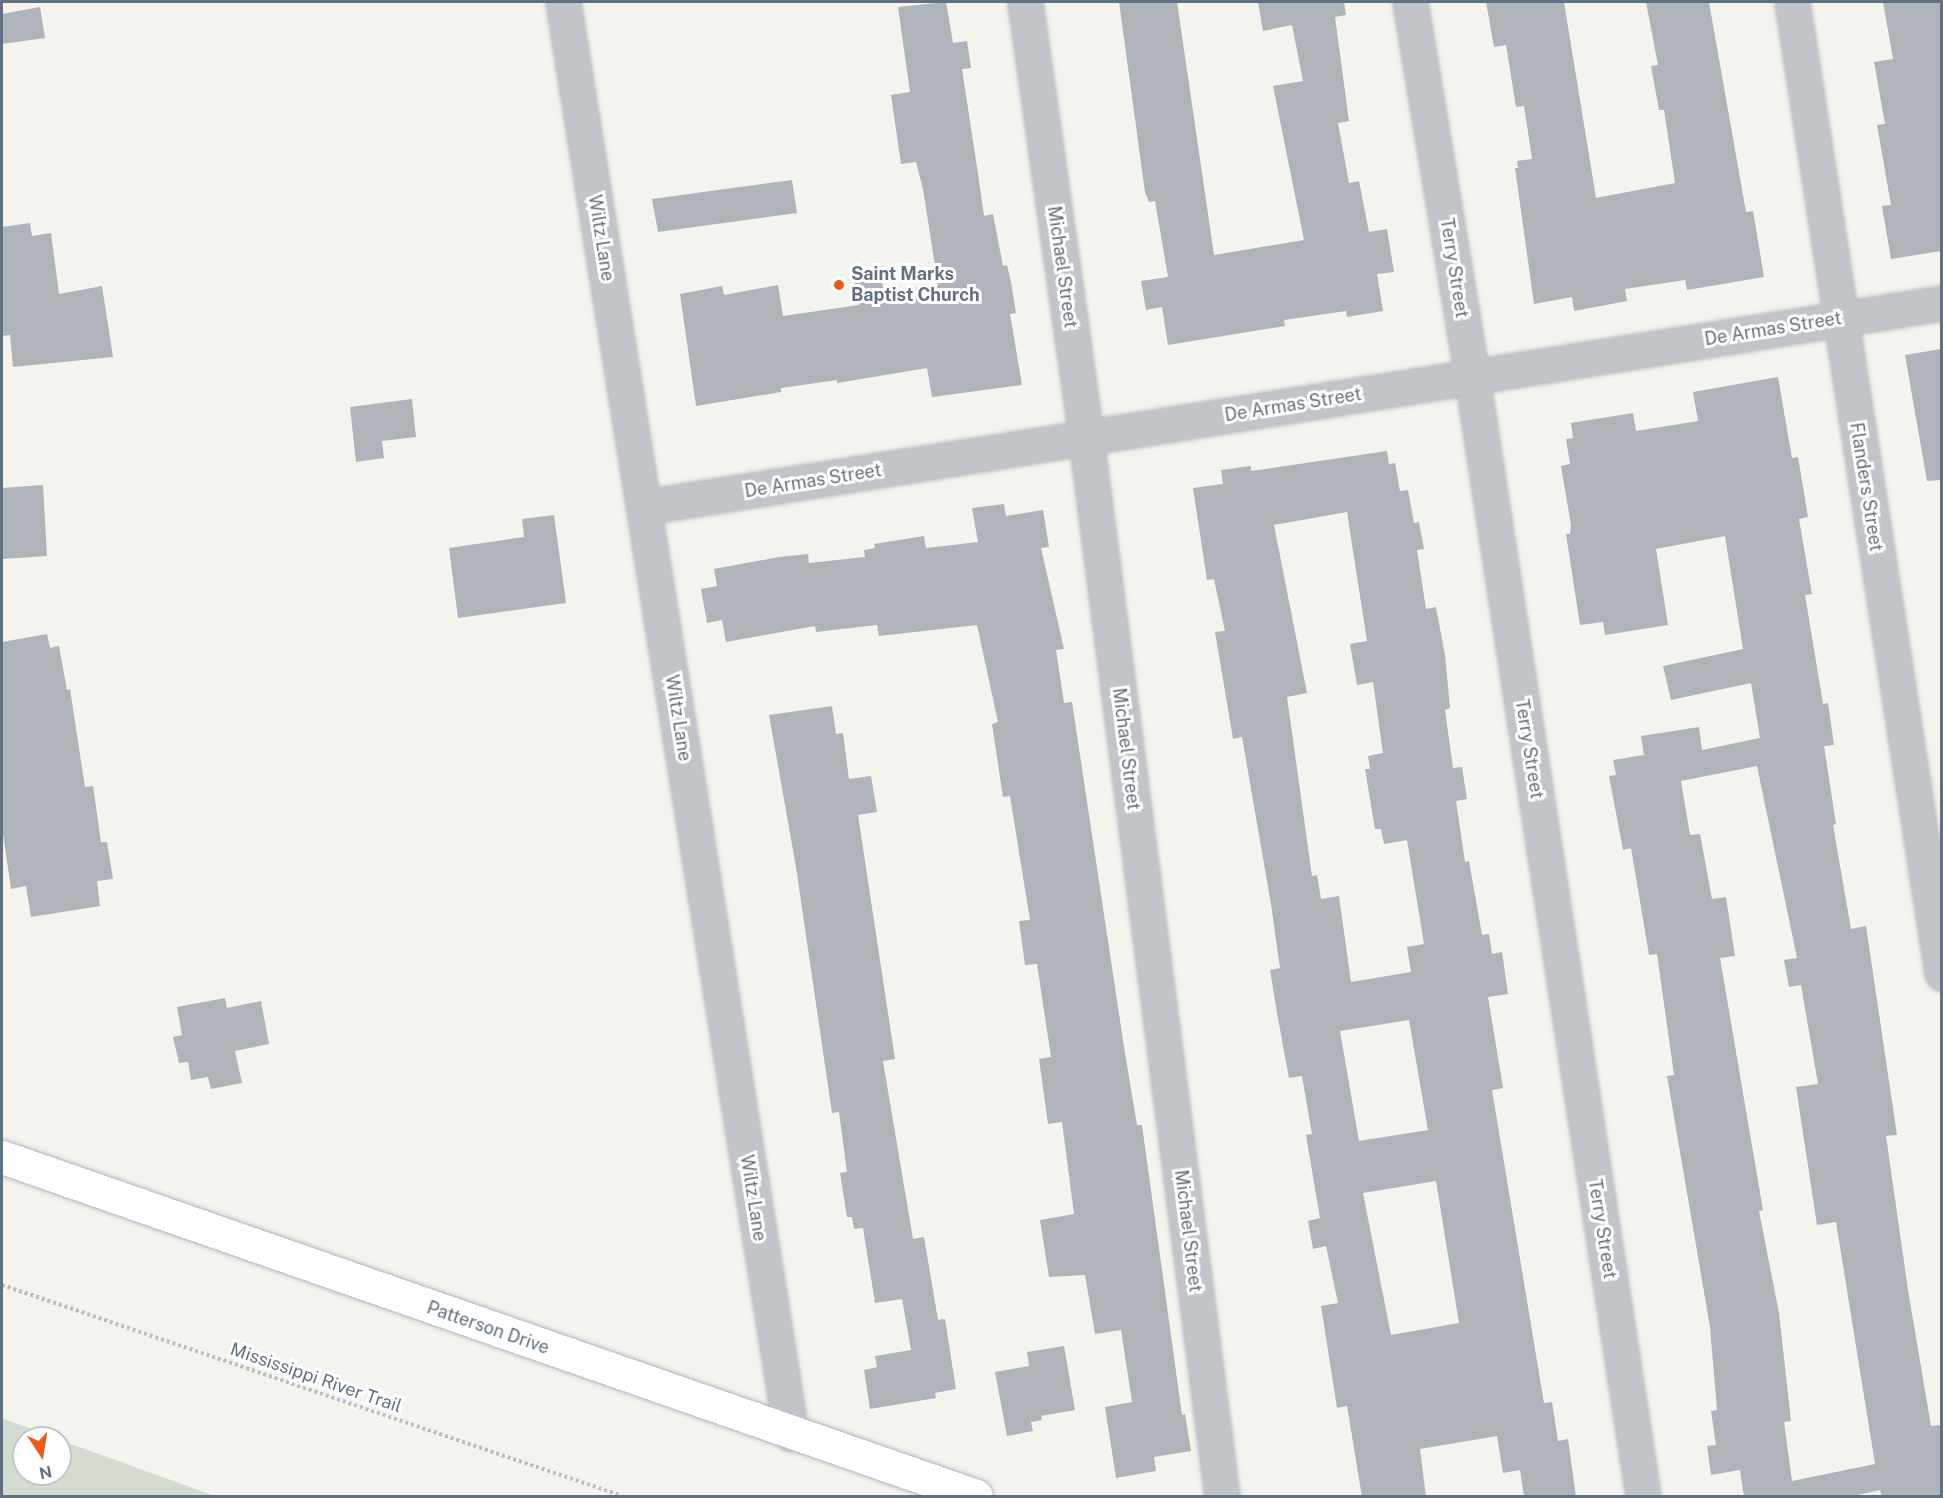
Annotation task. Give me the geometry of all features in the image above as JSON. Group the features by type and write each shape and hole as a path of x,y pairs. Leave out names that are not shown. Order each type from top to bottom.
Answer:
{"street":[{"name":"Wiltz Lane","path":"563,2 791,1434"},
{"name":"Michael Street","path":"1025,2 1086,438 1222,1497"},
{"name":"Terry Street","path":"1410,2 1472,377 1643,1497"},
{"name":"Flanders Street","path":"1792,2 1840,319 1936,897 1941,973"},
{"name":"De Armas Street","path":"644,507 1941,303"},
{"name":"Patterson Drive","path":"2,1157 976,1497"}],"path":[{"name":"Mississippi River Trail","path":"2,1285 622,1497"}],"shaded area":[{"path":"2,1418 23,1426 12,1426 12,1486 72,1486 72,1444 215,1496 2,1496"}],"building":[{"path":"946,2 953,43 967,41 971,68 962,69 984,216 993,214 1003,266 1007,265 1011,282 1016,313 1010,314 1022,385 932,397 927,368 837,383 837,380 781,388 781,392 696,406 680,294 722,286 724,295 778,285 783,316 859,305 853,273 879,268 884,292 938,285 923,189 916,162 901,164 891,95 910,92 898,7"},
{"path":"1119,2 1177,2 1214,255 1304,240 1273,86 1303,81 1292,25 1263,31 1258,2 1344,2 1346,15 1335,17 1349,121 1338,123 1349,183 1359,181 1369,232 1387,229 1394,272 1377,274 1383,311 1347,317 1346,311 1284,320 1285,326 1168,345 1162,307 1146,310 1141,281 1168,277 1155,201 1149,202 1145,192"},
{"path":"1486,2 1564,2 1596,198 1675,183 1664,110 1659,110 1651,66 1658,65 1646,2 1709,2 1746,212 1753,211 1764,277 1687,290 1685,280 1625,289 1627,301 1574,311 1572,297 1534,304 1515,168 1518,168 1517,161 1532,159 1524,106 1516,107 1506,45 1494,47"},
{"path":"1883,2 1941,2 1941,251 1891,259 1882,206 1891,205 1877,125 1885,124 1874,62 1893,59"},
{"path":"40,7 45,38 2,44 2,14"},
{"path":"792,180 797,213 658,232 652,199"},
{"path":"30,223 32,236 51,233 59,294 102,286 113,357 13,367 10,335 2,336 2,227"},
{"path":"1941,349 1941,480 1927,481 1905,355"},
{"path":"1778,377 1792,458 1798,457 1808,517 1799,519 1812,594 1805,595 1823,704 1828,703 1834,745 1824,746 1836,824 1833,825 1851,929 1866,926 1897,1135 1886,1136 1908,1290 1931,1426 1941,1425 1941,1497 1882,1497 1880,1490 1849,1497 1744,1497 1740,1470 1711,1475 1707,1446 1716,1445 1711,1411 1717,1410 1710,1327 1667,1076 1674,1075 1657,954 1649,955 1631,848 1623,850 1609,776 1616,775 1613,760 1644,755 1641,736 1699,727 1702,750 1760,738 1751,683 1671,700 1663,666 1743,649 1725,536 1656,549 1668,625 1605,635 1603,622 1580,625 1566,534 1570,534 1571,525 1561,466 1570,464 1566,439 1573,438 1571,423 1633,413 1636,431 1698,421 1693,392","holes":["1757,766 1797,958 1784,960 1789,987 1801,985 1818,1084 1796,1087 1817,1225 1836,1222 1875,1464 1792,1481 1784,1422 1791,1421 1779,1313 1759,1211 1763,1210 1720,958 1735,956 1726,897 1712,899 1700,834 1690,835 1681,781"]},
{"path":"412,399 416,437 382,441 384,458 356,462 350,407"},
{"path":"1387,451 1389,464 1395,463 1400,491 1408,490 1414,523 1419,522 1424,549 1417,550 1426,609 1436,607 1445,655 1450,708 1445,710 1453,768 1462,767 1467,799 1456,801 1465,862 1469,861 1482,935 1489,934 1492,954 1502,952 1508,994 1488,997 1503,1088 1492,1090 1544,1403 1552,1402 1558,1441 1568,1439 1576,1497 1524,1497 1520,1470 1503,1473 1497,1436 1420,1449 1426,1497 1362,1497 1347,1406 1337,1408 1321,1306 1338,1303 1326,1246 1313,1249 1308,1221 1320,1218 1306,1135 1312,1134 1302,1076 1289,1078 1277,1013 1270,970 1280,968 1271,904 1242,737 1233,739 1215,632 1225,631 1214,579 1207,580 1193,488 1223,484 1221,470 1251,466 1251,471","holes":["1347,512 1367,641 1350,644 1357,685 1373,682 1383,753 1368,756 1370,769 1365,769 1375,829 1381,829 1384,844 1407,840 1424,944 1407,947 1411,972 1351,982 1339,896 1321,899 1317,875 1312,876 1287,697 1307,693 1274,525","1409,1020 1428,1130 1359,1141 1340,1031","1436,1181 1459,1323 1391,1335 1363,1193"]},
{"path":"43,485 47,556 2,559 2,488"},
{"path":"1004,504 1006,516 1043,510 1049,547 1041,548 1064,649 1056,650 1064,703 1072,702 1124,1047 1137,1125 1142,1125 1182,1415 1185,1414 1191,1451 1154,1457 1156,1471 1116,1478 1105,1407 1132,1402 1121,1330 1095,1334 1085,1275 1049,1277 1040,1220 1074,1214 1062,1122 1048,1124 1039,1059 1051,1057 1037,964 1025,965 1019,921 1030,920 1010,796 1003,797 992,724 998,722 977,625 879,636 877,625 816,632 815,626 726,642 722,620 707,623 701,589 717,586 714,569 779,557 808,554 809,563 865,557 864,550 875,548 874,544 924,536 926,548 978,542 972,508"},
{"path":"554,515 566,603 458,618 449,548 524,537 522,519"},
{"path":"47,634 50,648 59,646 67,690 70,689 85,787 93,786 101,842 107,842 113,879 97,881 100,906 31,917 26,886 11,889 2,827 2,642"},
{"path":"832,706 836,734 843,733 849,779 871,776 877,812 858,815 895,1059 883,1061 913,1239 924,1237 938,1320 945,1319 956,1389 935,1393 936,1398 870,1409 864,1370 877,1367 875,1356 911,1350 902,1299 875,1303 863,1228 854,1229 852,1217 847,1217 840,1173 847,1172 839,1112 832,1113 796,867 769,715"},
{"path":"225,998 227,1008 261,1001 269,1044 235,1051 242,1083 211,1089 208,1077 191,1080 188,1062 179,1063 173,1037 182,1035 177,1007"},
{"path":"1064,1346 1075,1410 1041,1416 1042,1420 1031,1422 1033,1431 1007,1436 995,1372 1029,1366 1027,1352"}],"place":[{"name":"Saint Marks Baptist Church","path":"839,285"}]}
